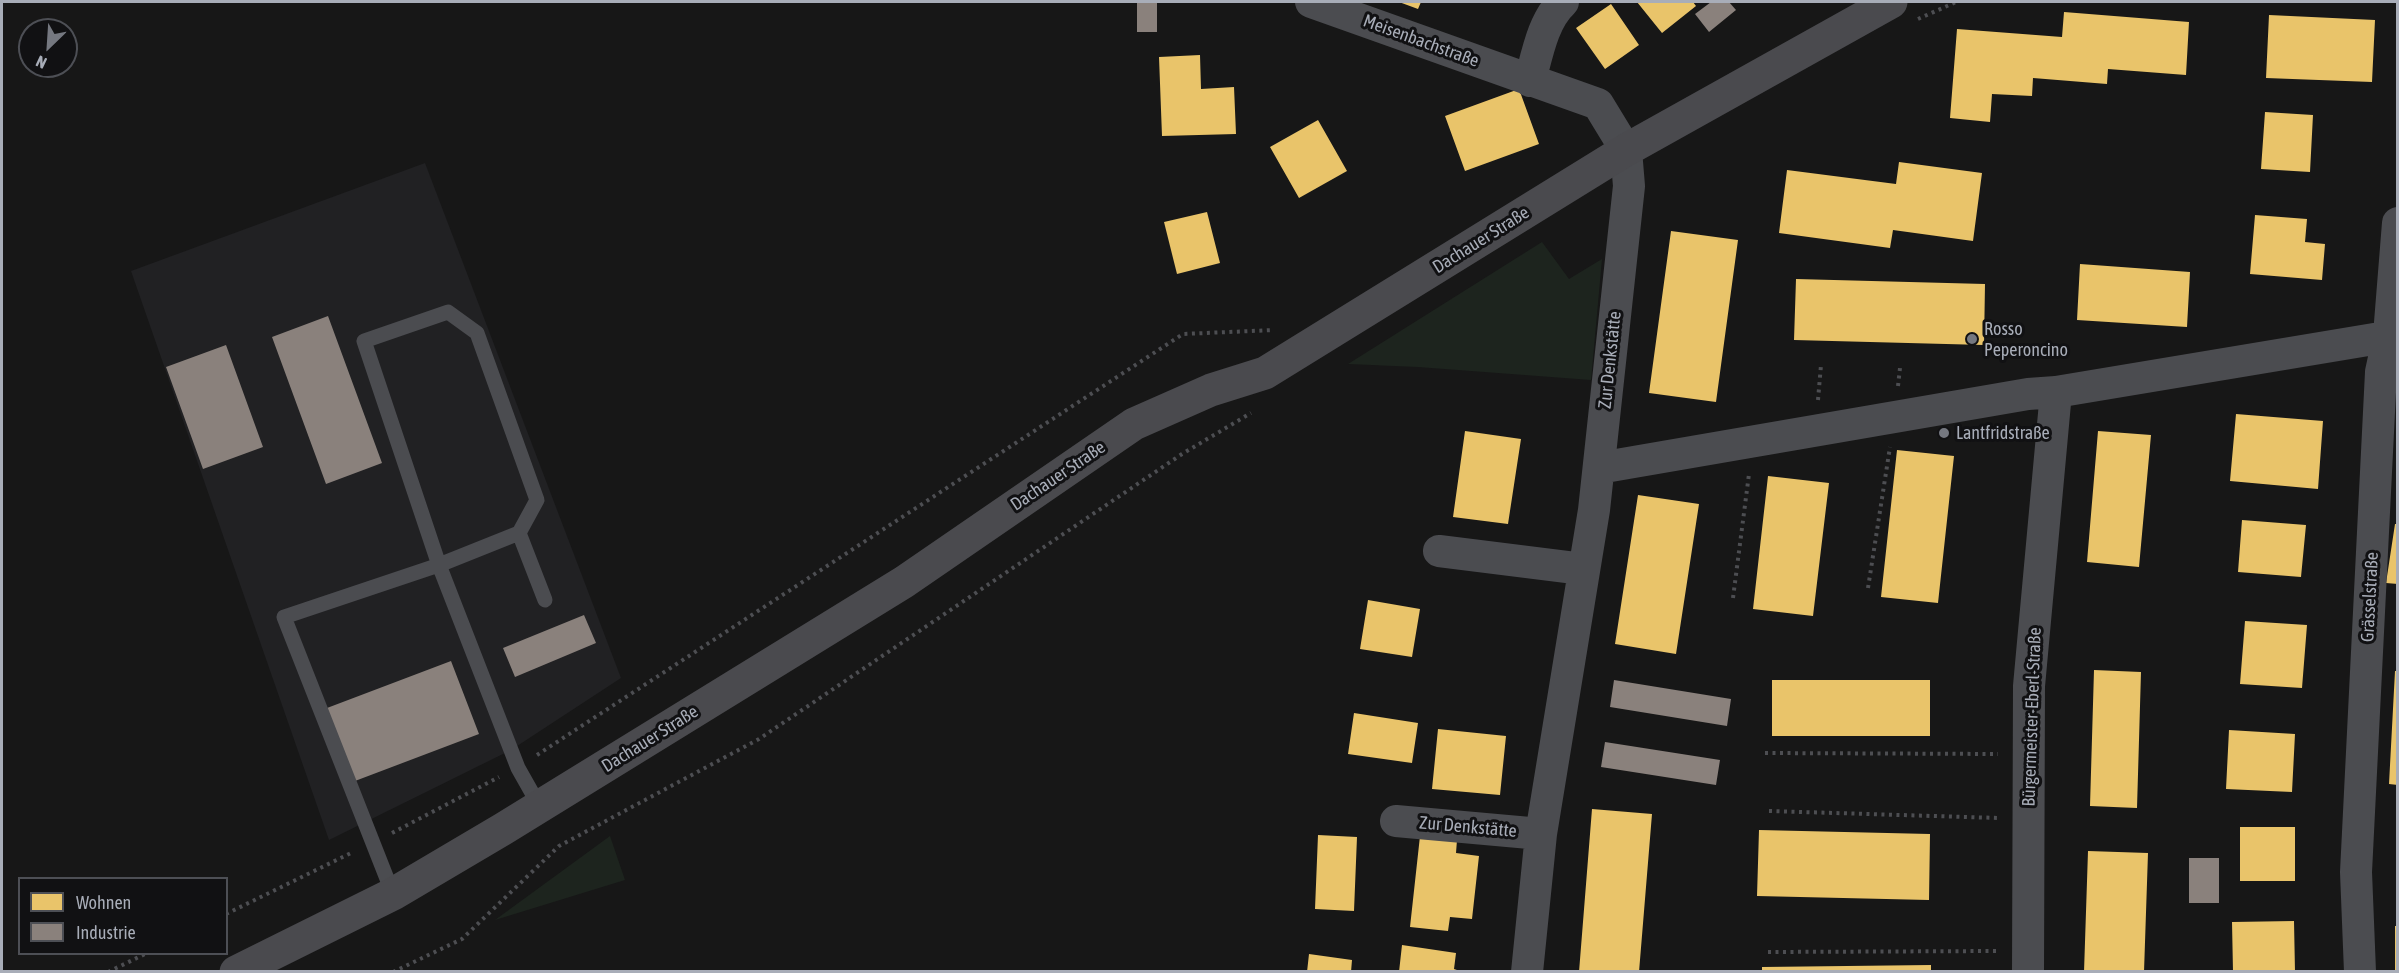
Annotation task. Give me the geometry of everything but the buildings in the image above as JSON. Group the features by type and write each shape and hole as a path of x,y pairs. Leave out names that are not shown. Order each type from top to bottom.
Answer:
{"street":[{"name":"Meisenbachstraße","path":"1311,2 1598,104 1626,150"},
{"path":"1530,81 1539,48 1554,10 1563,2"},
{"name":"Dachauer Straße","path":"236,972 393,894 540,807 904,582 1134,424 1201,394 1265,373 1626,150 1892,2"},
{"name":"Zur Denkstätte","path":"1527,972 1541,834 1599,468 1629,186 1626,150"},
{"name":"Grässelstraße","path":"2360,972 2357,849 2381,372 2393,335 2397,223"},
{"path":"1599,468 2028,394 2056,392 2393,335"},
{"name":"Bürgermeister-Eberl-Straße","path":"2028,961 2029,686 2056,392"},
{"path":"1440,551 1583,569"},
{"name":"Zur Denkstätte","path":"1396,821 1541,834"}],"lane":[{"path":"393,894 285,617 439,565 519,533 537,500 477,333 448,312 364,341 439,565 518,768 540,807"},
{"path":"519,533 545,600"}],"path":[{"path":"393,972 462,939 558,846 759,739 1182,454 1253,411"},
{"path":"1868,588 1894,417"},
{"path":"1733,598 1753,441"},
{"path":"1765,753 2029,754"},
{"path":"1769,811 2029,818"},
{"path":"228,913 372,843"},
{"path":"1768,952 2028,961"},
{"path":"108,972 143,955"}],"shaded area":[{"path":"425,163 621,678 511,750 329,840 131,271"},
{"path":"1542,242 1569,279 1602,259 1591,380 1348,364"},
{"path":"610,836 625,880 495,920"}],"place":[{"name":"Rosso Peperoncino","path":"1972,339"},
{"name":"Lantfridstraße","path":"1944,433"}]}
